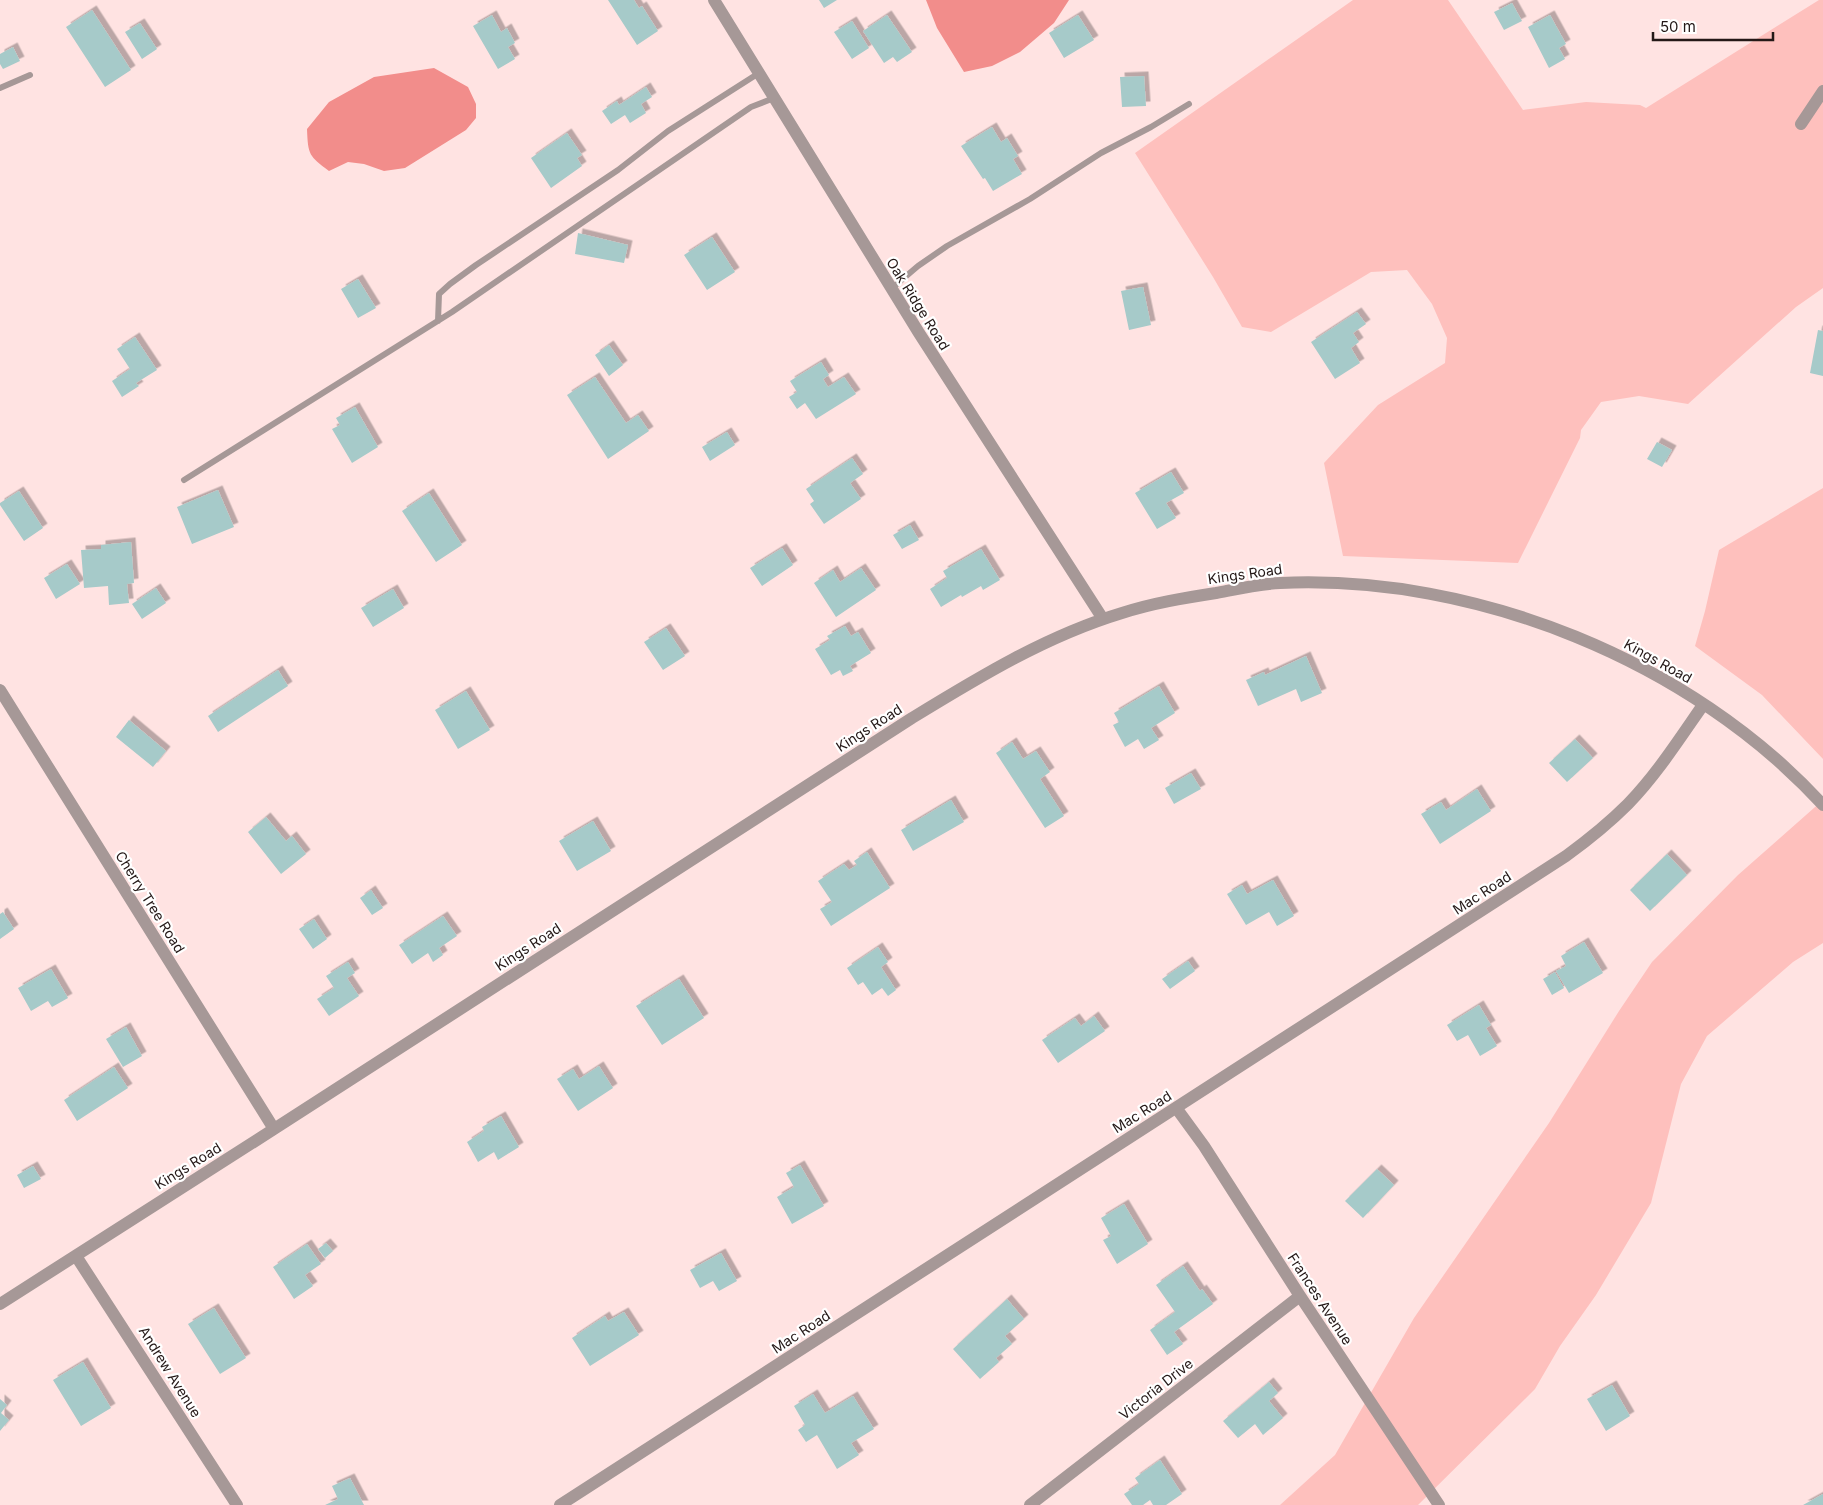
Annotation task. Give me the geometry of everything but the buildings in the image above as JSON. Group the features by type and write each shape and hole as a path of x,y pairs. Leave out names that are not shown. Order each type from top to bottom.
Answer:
{"street":[{"name":"Oak Ridge Road","path":"714,0 891,289 985,438 1104,619"},
{"path":"1801,124 1823,91"},
{"name":"Kings Road","path":"0,1304 991,669 1035,646 1104,619 1156,603 1280,583 1349,584 1417,591 1510,613 1589,641 1653,674 1744,733 1823,805"},
{"name":"Cherry Tree Road","path":"0,690 274,1129"},
{"name":"Mac Road","path":"560,1505 1107,1152 1177,1109 1566,856 1599,831 1629,803 1660,767 1703,705"},
{"name":"Frances Avenue","path":"1177,1109 1204,1146 1300,1296 1439,1505"},
{"name":"Andrew Avenue","path":"76,1256 237,1505"},
{"name":"Victoria Drive","path":"1030,1505 1300,1296"}],"lane":[{"path":"438,321 439,294 450,284 618,170 668,131 759,73"},
{"path":"0,88 30,75"},
{"path":"184,480 438,321 751,107 774,98"},
{"path":"891,289 918,266 947,246 1030,199 1101,153 1152,127 1190,104"}],"shaded area":[{"path":"926,0 1069,0 1054,23 1020,52 992,66 964,72 937,28"},
{"path":"1353,0 1448,0 1523,110 1586,102 1640,105 1646,108 1819,0 1823,0 1823,288 1796,307 1688,404 1639,396 1601,402 1581,430 1580,438 1518,563 1343,556 1324,463 1378,405 1445,363 1447,338 1432,304 1407,270 1371,272 1271,332 1242,327 1135,153"},
{"path":"434,68 468,87 476,104 476,118 466,130 405,168 384,171 364,164 348,162 329,171 317,162 311,154 307,129 329,102 374,77"},
{"path":"1823,488 1823,759 1762,695 1695,646 1719,550"},
{"path":"1823,800 1823,943 1793,962 1707,1036 1681,1084 1651,1203 1596,1295 1560,1346 1535,1389 1418,1505 1280,1505 1335,1455 1414,1318 1549,1123 1652,962 1738,875"}]}
